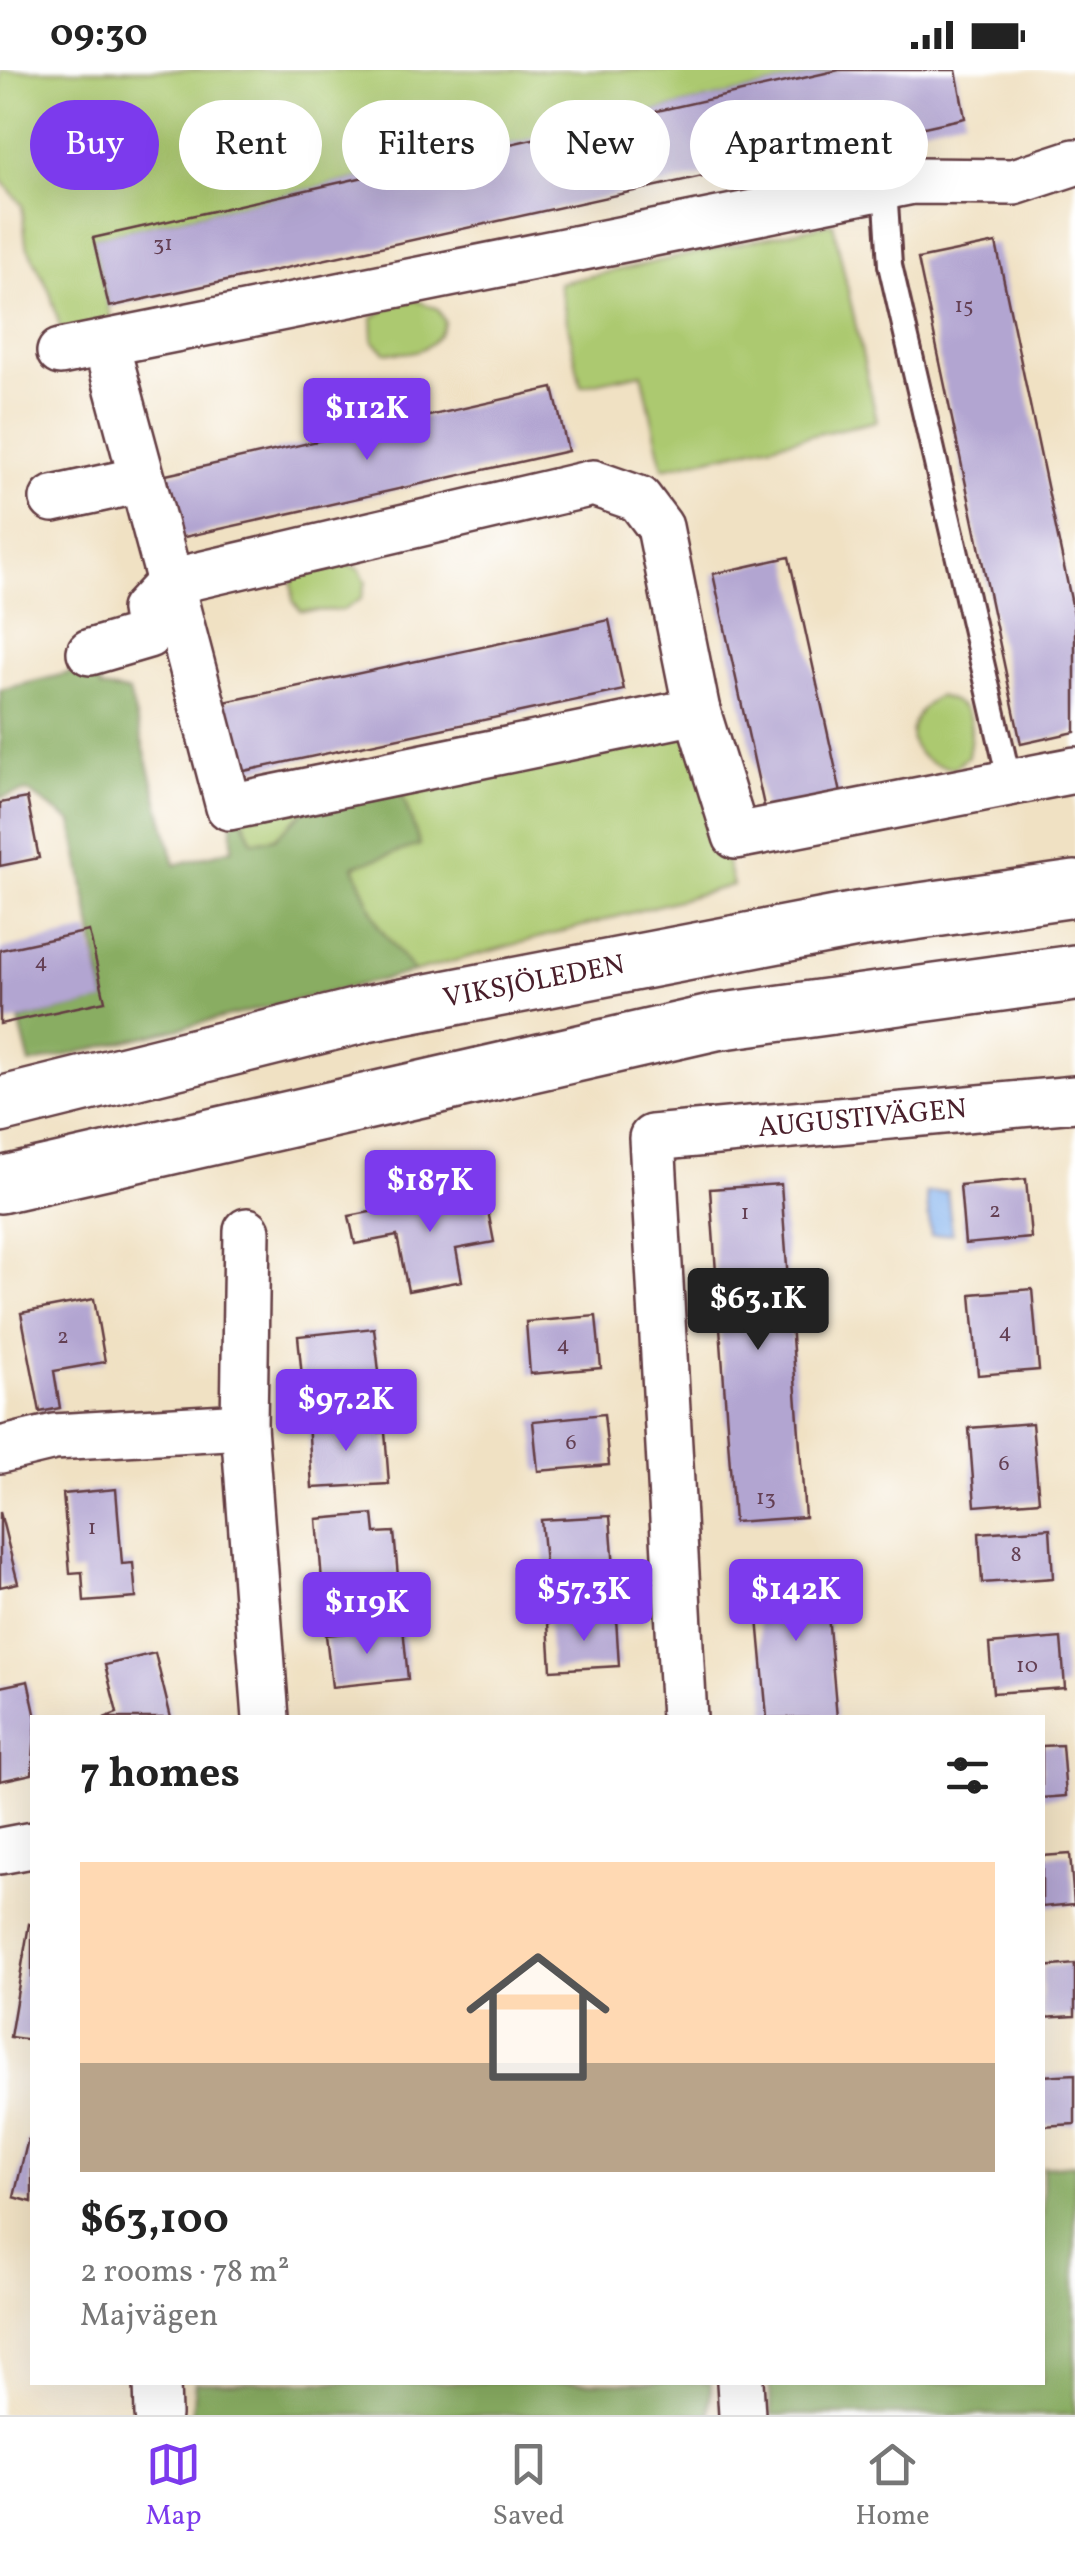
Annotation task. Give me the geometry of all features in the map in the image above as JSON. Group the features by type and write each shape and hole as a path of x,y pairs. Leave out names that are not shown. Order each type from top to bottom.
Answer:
{"main road":[{"name":"VIKSJÖLEDEN","path":"0,1105 366,1014 857,920 1075,889"},
{"path":"0,1185 716,1022 1075,973"}],"street":[{"path":"928,181 1014,182 1075,162"},
{"path":"60,352 870,190"},
{"path":"106,345 229,807 697,711"},
{"path":"53,499 140,480"},
{"path":"90,652 148,635 144,610 170,582 593,483 639,499 660,527 697,711 736,836 1075,770"},
{"name":"AUGUSTIVÄGEN","path":"684,1715 652,1138 1075,1099"},
{"path":"247,1230 244,1426 266,1715"},
{"path":"0,1450 54,1437 244,1426"},
{"path":"0,1852 30,1845"},
{"path":"157,2385 158,2415"},
{"path":"740,2385 742,2415"}],"lane":[{"path":"885,190 890,264 1010,783"}],"green space":[{"path":"0,70 839,70 706,100 690,100 690,104 670,108 670,100 530,100 530,140 510,144 510,100 342,100 342,182 322,187 322,100 179,100 179,190 307,190 94,238 115,337 69,359 50,292 26,244 22,205 0,178"},
{"path":"833,223 877,421 663,468 642,373 581,386 559,283"},
{"path":"416,300 438,309 445,322 441,331 422,349 385,352 373,341 372,318 396,303"},
{"path":"336,560 359,569 366,582 361,599 343,610 301,611 293,601 292,579"},
{"path":"94,667 101,688 129,692 175,865 232,849 232,819 242,817 253,842 275,838 310,806 400,788 420,845 354,866 379,927 414,972 30,1064 19,1020 105,1000 72,822 27,791 0,798 0,690"},
{"path":"938,696 965,710 971,725 968,756 954,768 925,758 912,740 916,718"},
{"path":"688,716 733,885 414,972 379,927 353,865 310,806 275,838 253,842 242,817"},
{"path":"1075,2164 1075,2415 772,2415 769,2385 1045,2385 1045,2167"},
{"path":"195,2385 711,2385 709,2415 192,2415"}],"water":[{"path":"947,1191 952,1233 931,1236 926,1193"}],"building":[{"path":"839,70 956,70 965,118 928,126 928,100 706,100"},
{"path":"690,104 690,179 670,183 670,108"},
{"path":"530,140 530,190 639,190 109,307 93,238 306,190 322,190 322,186 342,182 342,190 510,190 510,144"},
{"path":"996,243 1075,619 1075,732 1021,744 918,259"},
{"path":"553,388 568,451 180,538 166,475"},
{"path":"789,557 844,807 768,824 713,574"},
{"path":"609,620 624,690 230,774 215,704"},
{"path":"27,798 39,858 0,866 0,803"},
{"path":"89,931 105,1001 0,1024 0,950"},
{"path":"1026,1179 1031,1238 965,1244 960,1185"},
{"path":"781,1184 805,1517 734,1522 710,1189"},
{"path":"484,1190 494,1242 456,1249 462,1281 408,1291 397,1236 355,1244 349,1216"},
{"path":"1032,1289 1039,1370 978,1375 971,1294"},
{"path":"94,1299 105,1362 54,1371 60,1408 40,1412 21,1313"},
{"path":"596,1316 601,1368 530,1374 526,1322"},
{"path":"374,1328 381,1389 304,1397 298,1336"},
{"path":"604,1414 609,1465 538,1471 533,1421"},
{"path":"357,1416 357,1433 385,1432 389,1484 312,1488 308,1419"},
{"path":"1032,1423 1039,1501 975,1506 969,1428"},
{"path":"116,1489 122,1564 133,1563 136,1598 84,1602 82,1572 70,1573 63,1494"},
{"path":"0,1512 18,1583 0,1587"},
{"path":"373,1514 375,1533 394,1532 399,1588 323,1594 317,1519"},
{"path":"610,1516 614,1569 546,1574 541,1520"},
{"path":"1050,1528 1053,1578 982,1583 979,1533"},
{"path":"824,1568 837,1715 767,1715 754,1574"},
{"path":"616,1618 619,1666 551,1670 548,1623"},
{"path":"403,1627 408,1679 332,1687 326,1635"},
{"path":"1061,1638 1065,1688 993,1693 989,1644"},
{"path":"155,1653 170,1715 112,1715 117,1713 105,1665"},
{"path":"28,1681 35,1715 30,1715 30,1774 0,1781 0,1687"},
{"path":"1062,1745 1066,1796 1045,1798 1045,1746"},
{"path":"1070,1854 1074,1904 1045,1907 1045,1856"},
{"path":"29,1924 30,2040 10,2037"},
{"path":"1075,1964 1075,2016 1045,2018 1045,1967"},
{"path":"1075,2074 1075,2124 1045,2126 1045,2076"},
{"path":"28,2139 30,2140 30,2201 14,2197"}]}
